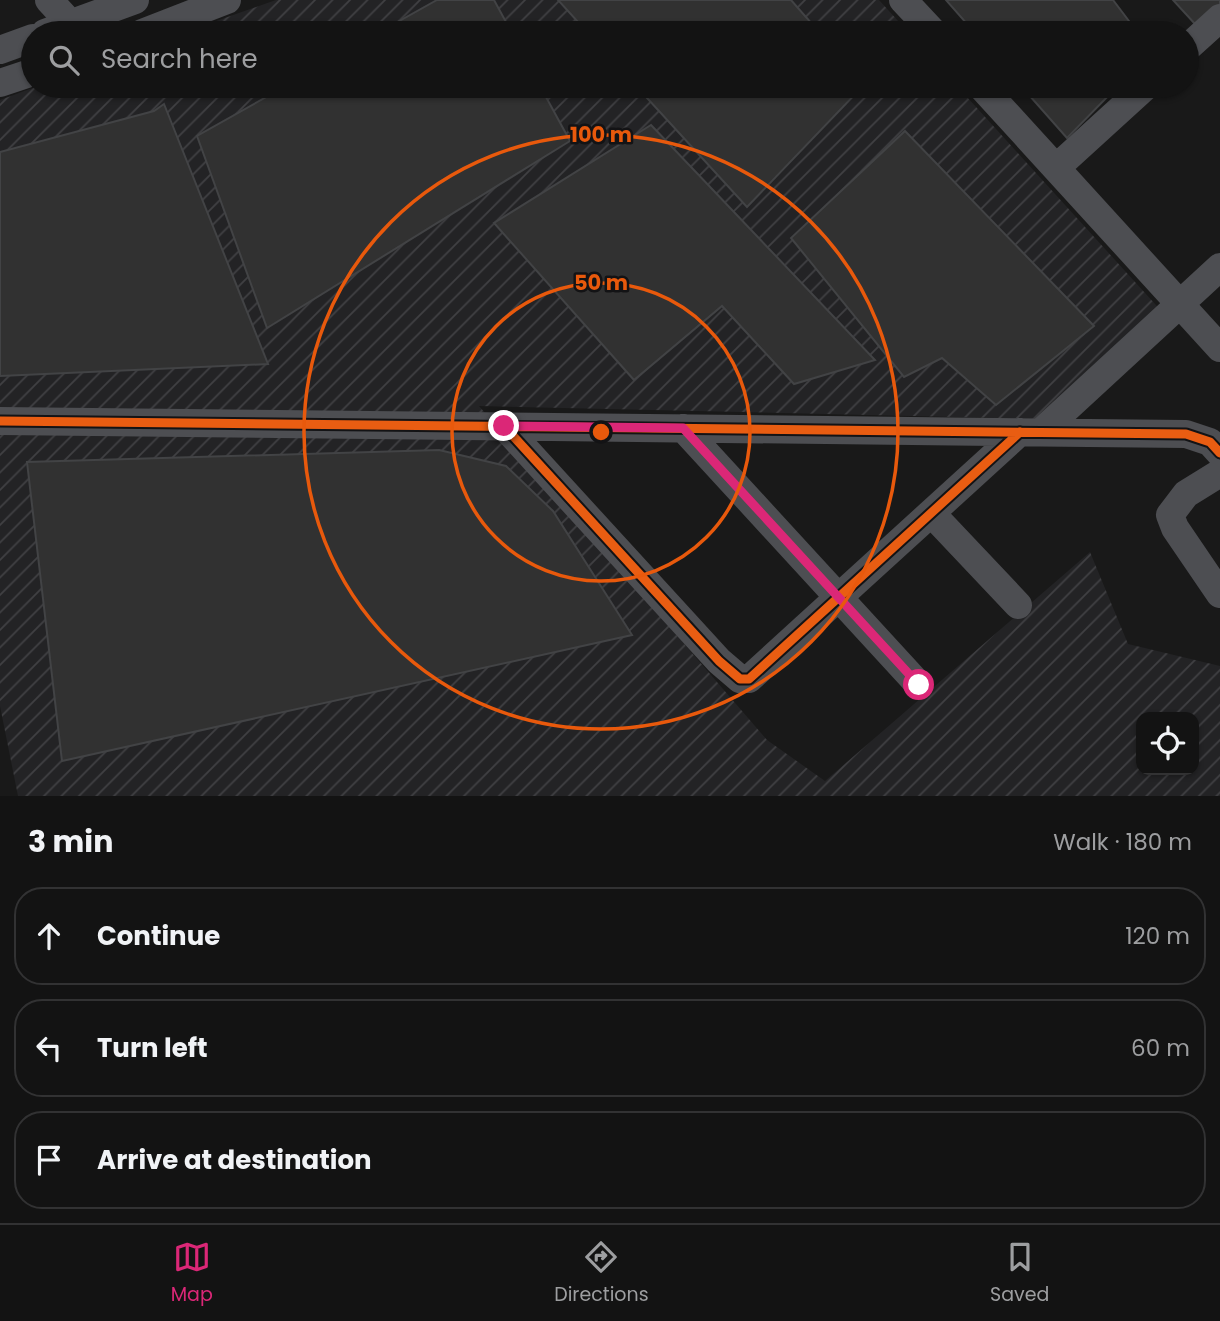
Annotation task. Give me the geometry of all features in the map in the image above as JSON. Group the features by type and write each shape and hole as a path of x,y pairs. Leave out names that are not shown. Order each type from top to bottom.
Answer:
{"street":[{"path":"49,0 56,21"},
{"path":"79,21 135,0"},
{"path":"173,21 227,0"},
{"path":"906,1 923,21"},
{"path":"1199,37 1220,18"},
{"path":"0,50 21,42"},
{"path":"0,83 21,76"},
{"path":"992,98 1220,348"},
{"path":"1056,168 1133,98"},
{"path":"504,426 719,661 740,679 749,680 932,514 1220,267"},
{"path":"0,421 1186,434 1210,442 1220,453"},
{"path":"683,428 838,600 919,685"},
{"path":"1215,579 1170,515 1186,494 1220,473"},
{"path":"932,514 1018,605"}],"shaded area":[{"path":"276,0 879,0 898,21 216,21"},
{"path":"21,92 21,98 968,98 1165,315 1045,419 479,406 767,740 825,781 1090,552 1128,644 1220,666 1220,796 18,796 0,706 0,100"}],"building":[{"path":"437,0 494,0 505,21 399,21"},
{"path":"558,0 791,0 809,21 577,21"},
{"path":"946,0 1113,0 1129,21 964,21"},
{"path":"1173,0 1220,0 1220,4 1199,22 1192,21"},
{"path":"265,98 547,98 570,141 267,328 197,136"},
{"path":"647,98 851,98 747,207"},
{"path":"1032,98 1106,98 1067,138"},
{"path":"164,104 268,364 0,376 0,152 154,111"},
{"path":"651,125 875,360 794,384 722,306 634,380 494,223"},
{"path":"905,131 1094,326 996,405 942,358 904,377 791,238"},
{"path":"439,450 506,466 553,511 632,635 62,761 27,462"}],"cycle path":[{"path":"0,421 1186,434 1210,442 1220,453"},
{"path":"504,426 719,661 740,679 749,679 1020,432"}],"route":[{"path":"504,426 683,428 838,600 919,685"}]}
